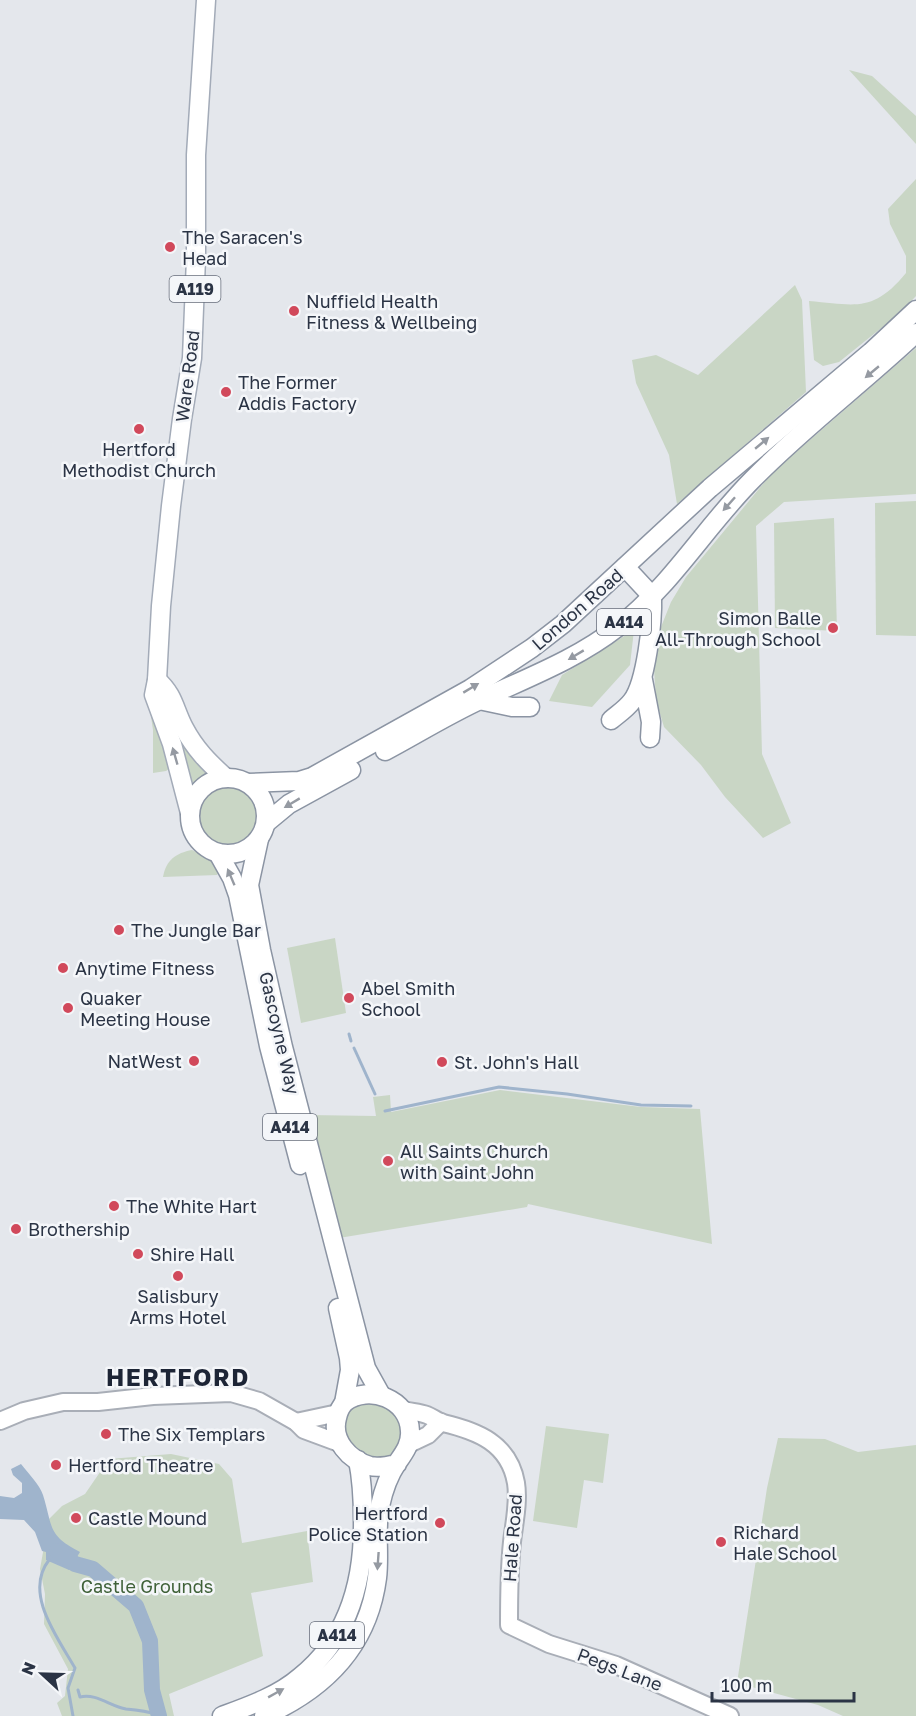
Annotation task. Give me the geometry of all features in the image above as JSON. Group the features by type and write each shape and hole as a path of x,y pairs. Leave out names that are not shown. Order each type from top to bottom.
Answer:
{"main road":[{"name":"Ware Road","path":"190,813 172,744 154,694 158,680 160,618 171,506 192,358 196,258 196,154 206,0"},
{"name":"London Road","path":"248,783 292,782 312,777 451,700 532,648 563,624 738,464 871,352 916,310"},
{"name":"London Road","path":"262,831 280,810 300,798 479,700 549,670 617,628 652,596 726,506 753,478 916,333"},
{"path":"625,567 652,596 652,615 643,680 651,722 650,738"},
{"path":"158,680 169,690 185,730 198,750 226,778"},
{"path":"611,720 632,702 643,680"},
{"path":"479,700 530,707"},
{"path":"226,778 248,783 259,793 266,807 262,831 248,849 233,854 218,853 203,845 190,819 193,801 201,789 213,781 226,778"},
{"name":"Gascoyne Way","path":"262,831 249,885 270,990 299,1113 366,1368 381,1395"},
{"name":"Gascoyne Way","path":"218,853 232,878 238,895 269,1046 350,1358 341,1408"},
{"path":"6,1418 63,1402 98,1402 153,1396 231,1393 267,1405 296,1422 304,1430 339,1443 358,1460 370,1466 379,1467 397,1464 409,1444 411,1432 404,1410 381,1395 360,1395 341,1408 296,1422"},
{"path":"339,1443 336,1436 336,1423 341,1408"},
{"name":"Hale Road","path":"404,1410 457,1425 485,1437 498,1449 512,1470 516,1483 516,1499 509,1577 510,1625"},
{"path":"409,1444 428,1435 441,1422"},
{"name":"A414","path":"222,1716 265,1699 300,1678 324,1654 345,1622 358,1583 363,1541 362,1484 358,1460"},
{"name":"A414","path":"264,1716 285,1706 326,1678 343,1660 358,1638 372,1601 377,1579 379,1509 397,1464"},
{"name":"Pegs Lane","path":"510,1625 549,1644 616,1665 730,1716"}],"green space":[{"path":"849,70 872,76 916,116 916,144"},
{"path":"916,179 916,296 900,313 839,362 823,366 814,360 809,301 863,304 884,295 906,273 906,256 890,224 888,209"},
{"path":"795,285 802,300 806,392 677,504 669,455 636,383 632,360 656,355 698,375"},
{"path":"916,348 916,494 784,502 756,526 762,754 791,823 763,838 725,797 701,765 664,727 656,700 654,669 659,632 671,602 686,577 773,472"},
{"path":"916,501 916,636 876,635 875,503"},
{"path":"834,518 837,631 775,628 774,523"},
{"path":"634,630 630,665 592,707 549,701 562,675"},
{"path":"154,708 170,768 153,773 153,730 150,710"},
{"path":"170,708 214,774 193,789"},
{"path":"223,786 235,786 246,791 254,799 259,816 257,828 246,841 235,846 223,846 212,841 204,833 199,822 199,810 204,799 212,791"},
{"path":"192,850 217,866 220,870 217,875 163,877 173,858"},
{"path":"335,938 346,1013 301,1023 287,948"},
{"path":"500,1090 641,1107 700,1109 712,1244 528,1204 527,1207 339,1238 308,1115 376,1116 373,1097 390,1095 391,1112"},
{"path":"371,1401 393,1410 405,1433 394,1454 384,1459 372,1458 360,1452 350,1442 345,1431 345,1420 353,1409"},
{"path":"546,1426 609,1434 603,1483 584,1480 577,1528 533,1521"},
{"path":"778,1438 825,1439 858,1452 916,1445 916,1716 843,1716 818,1705 737,1683 767,1488"},
{"name":"Castle Grounds","path":"171,1454 219,1464 232,1479 242,1543 307,1531 313,1582 251,1593 263,1656 169,1694 174,1716 62,1716 57,1703 65,1696 68,1669 44,1624 45,1594 40,1569 49,1519 62,1506 85,1494 109,1459"}],"water":[{"path":"21,1464 41,1491 50,1523 56,1535 80,1552 69,1570 46,1560 46,1552 42,1551 35,1532 24,1520 0,1519 0,1496 14,1498 22,1493 22,1483 13,1475 11,1469"}],"waterway":[{"path":"349,1034 351,1041"},
{"path":"354,1048 375,1094"},
{"path":"385,1111 499,1087 641,1105 691,1106"},
{"path":"57,1551 75,1564 93,1569 136,1606 150,1641 152,1690 159,1716"},
{"path":"49,1560 42,1573 41,1601 52,1629 75,1668 68,1688 73,1716"},
{"path":"78,1690 80,1697 97,1698 126,1709 159,1715"}],"place":[{"name":"The Saracen's Head","path":"170,247"},
{"name":"Nuffield Health Fitness & Wellbeing","path":"294,311"},
{"name":"The Former Addis Factory","path":"226,392"},
{"name":"Hertford Methodist Church","path":"139,429"},
{"name":"Simon Balle All-Through School","path":"833,628"},
{"name":"The Jungle Bar","path":"119,930"},
{"name":"Anytime Fitness","path":"63,968"},
{"name":"Abel Smith School","path":"349,998"},
{"name":"Quaker Meeting House","path":"68,1008"},
{"name":"NatWest","path":"194,1061"},
{"name":"St. John's Hall","path":"442,1062"},
{"name":"All Saints Church with Saint John","path":"388,1161"},
{"name":"The White Hart","path":"114,1206"},
{"name":"Brothership","path":"16,1229"},
{"name":"Shire Hall","path":"138,1254"},
{"name":"Salisbury Arms Hotel","path":"178,1276"},
{"name":"The Six Templars","path":"106,1434"},
{"name":"Hertford Theatre","path":"56,1465"},
{"name":"Castle Mound","path":"76,1518"},
{"name":"Hertford Police Station","path":"440,1523"},
{"name":"Richard Hale School","path":"721,1542"}],"district":[{"name":"HERTFORD","path":"178,1376"}]}
